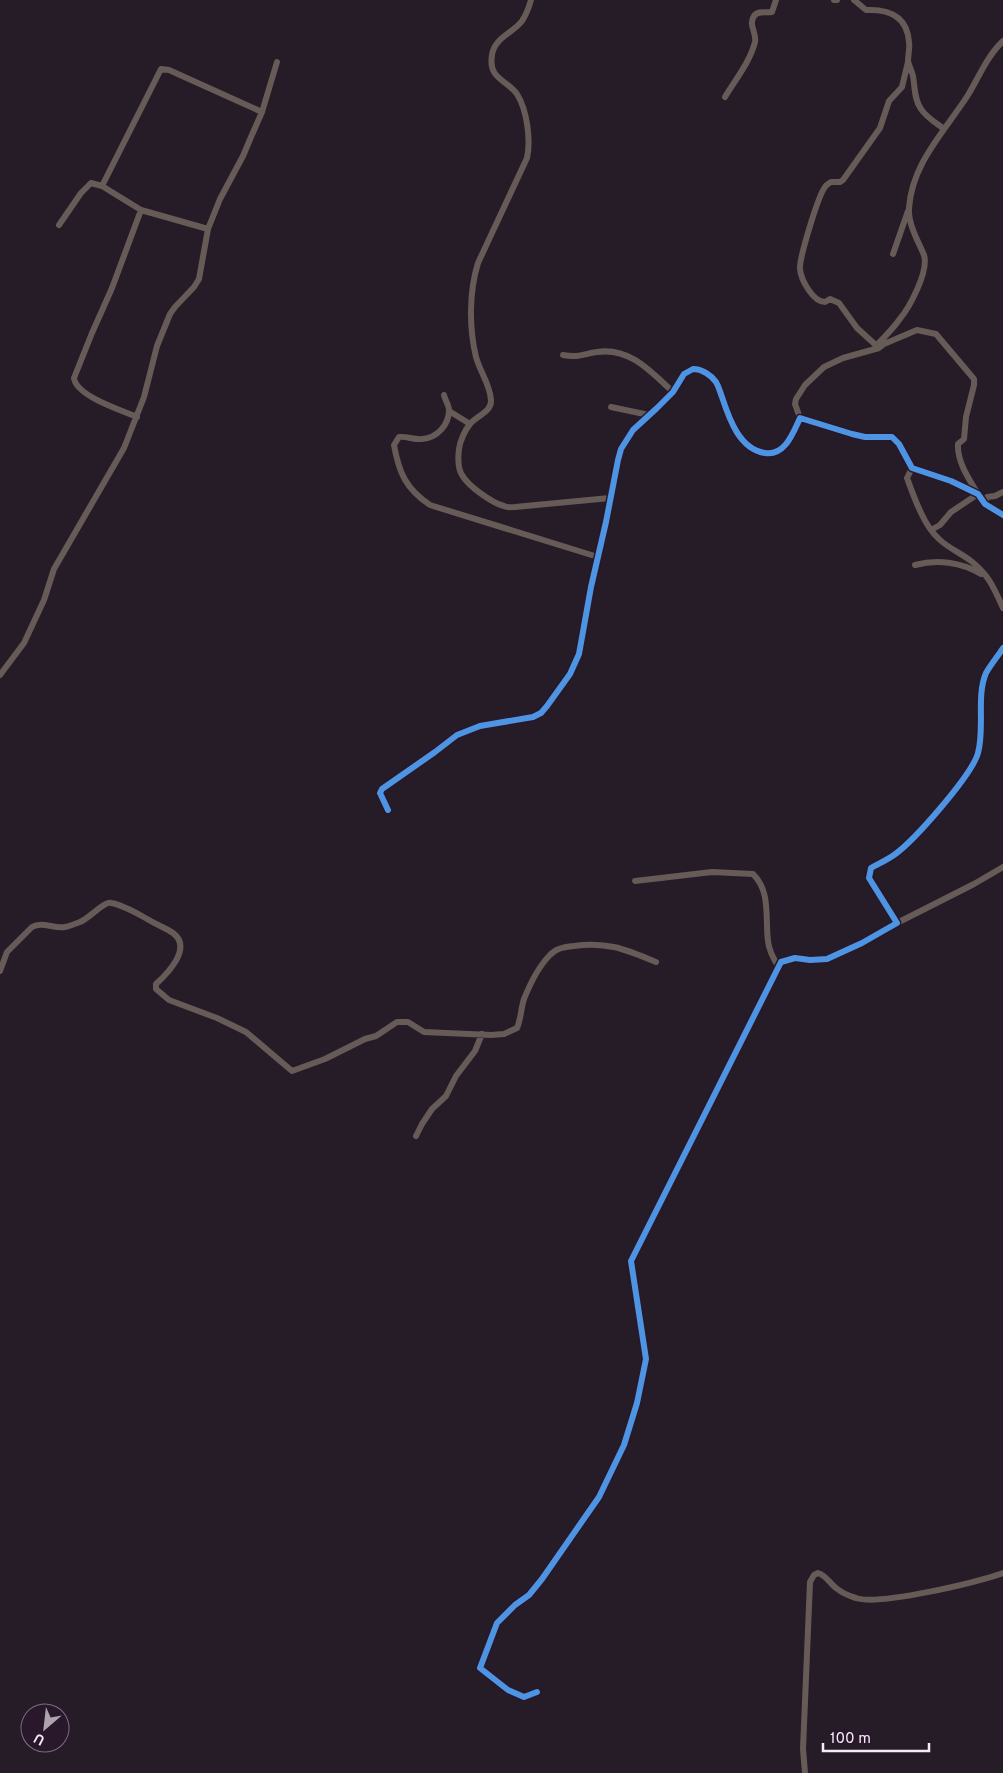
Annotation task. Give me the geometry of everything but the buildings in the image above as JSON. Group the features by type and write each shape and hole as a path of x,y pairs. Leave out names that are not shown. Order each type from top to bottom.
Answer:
{"street":[{"path":"531,0 522,21 500,40 492,54 496,77 510,87 519,98 527,127 529,145 527,158 475,273 471,300 476,358 488,386 492,402 488,409 470,424 459,447 458,461 461,474 475,489 503,506 515,507 610,498"},
{"path":"725,97 751,53 756,35 751,23 753,18 759,12 772,12 776,0"},
{"path":"854,0 866,10 888,12 904,23 908,31 910,44 908,62 902,87 889,101 876,135 843,180 831,182 823,190 815,211 800,266 805,282 818,300 825,302 830,299 838,303 857,328 878,347"},
{"path":"893,254 909,210 913,182 924,157 968,94 993,53 1003,42"},
{"path":"0,675 24,643 44,600 54,570 124,448 144,397 157,346 170,314 199,279 208,229 220,199 244,156 262,112 277,62"},
{"path":"908,62 916,100 920,109 944,129"},
{"path":"102,186 160,70 169,70 262,112"},
{"path":"59,225 87,186 91,184 102,186 141,210 208,229"},
{"path":"137,417 82,392 75,383 74,378 112,288 141,210"},
{"path":"878,347 900,320 924,274 926,264 917,242 909,210"},
{"path":"388,810 380,793 382,789 457,735 480,726 533,717 541,713 570,674 579,654 621,449 633,430 673,392 684,374 693,369 702,370 715,381 739,435 752,448 766,453 779,451 785,445 800,418 795,404 796,399 816,374 824,368 838,360 878,347 917,330 936,334 974,379 964,439 958,444 958,453 968,476 985,504 1003,515"},
{"path":"563,355 575,357 598,352 626,354 642,363 673,392"},
{"path":"444,395 449,411 444,426 435,435 420,439 403,436 395,441 396,455 409,488 430,505 598,557"},
{"path":"611,407 648,415"},
{"path":"449,411 470,424"},
{"path":"800,418 864,437 892,437 899,444 912,468 951,481 978,494"},
{"path":"912,468 908,478 914,498 931,530 938,539 970,560 990,580 1003,608"},
{"path":"985,504 987,497 1003,492"},
{"path":"931,530 940,525 951,512 978,494"},
{"path":"915,565 926,562 948,562 970,568 990,580"},
{"path":"897,923 868,878 871,868 895,854 920,832 969,772 978,754 981,731 982,691 986,674 1003,648"},
{"path":"537,1692 524,1697 508,1690 480,1668 497,1623 515,1604 530,1595 542,1579 599,1497 624,1445 637,1403 646,1358 631,1261 778,966 781,962 795,958 810,960 827,959 974,884 1003,867"},
{"path":"635,881 712,872 753,874 763,889 770,952 778,966"},
{"path":"0,971 7,952 36,924 67,927 91,916 103,904 110,902 142,916 174,934 176,937 180,948 179,956 172,967 156,984 156,989 160,994 169,1000 217,1018 246,1032 292,1071 325,1059 376,1036 396,1022 408,1022 424,1032 504,1034 518,1028 524,1000 535,977 550,954 561,948 587,944 610,945 656,962"},
{"path":"416,1136 432,1109 446,1096 456,1076 475,1051 482,1034"},
{"path":"805,1773 803,1749 810,1582 814,1575 818,1573 824,1575 835,1587 850,1596 870,1600 931,1591 1003,1573"}],"cycle path":[{"path":"388,810 380,793 382,789 457,735 480,726 533,717 541,713 570,674 579,654 591,587 621,449 633,430 673,392 684,374 693,369 706,373 716,382 736,431 748,446 756,450 765,453 778,451 787,442 800,418 865,437 892,437 899,444 912,468 951,481 978,494 985,504 1003,515"},
{"path":"537,1692 524,1697 508,1690 480,1668 497,1623 515,1605 529,1595 542,1579 599,1497 624,1445 637,1403 646,1359 631,1261 781,962 795,958 810,960 827,959 862,943 897,923 869,878 871,868 894,855 915,836 954,791 973,763 980,743 983,682 986,673 1003,648"}]}
